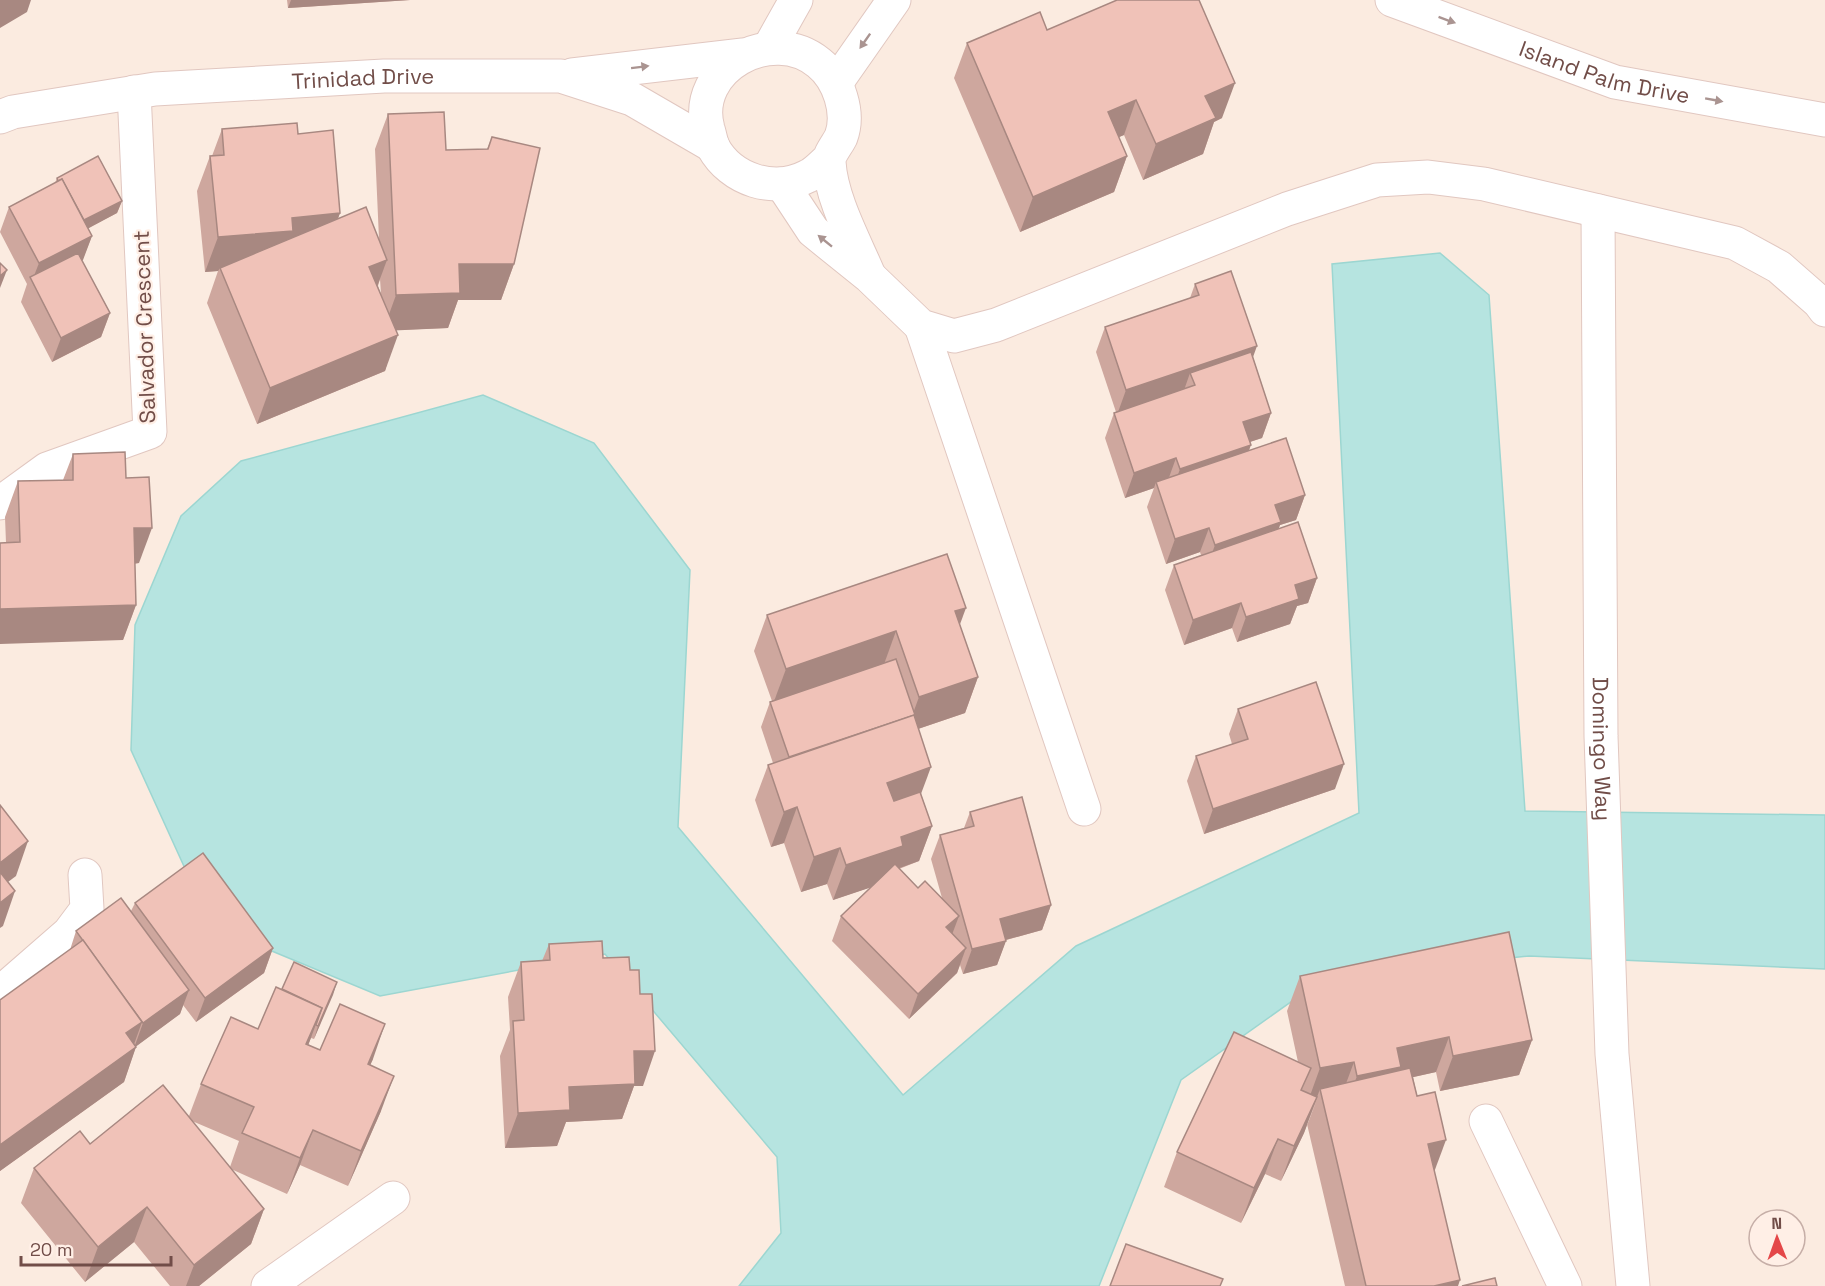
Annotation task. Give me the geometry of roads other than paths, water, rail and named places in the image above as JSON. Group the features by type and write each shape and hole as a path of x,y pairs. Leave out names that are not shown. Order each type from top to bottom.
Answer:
{"street":[{"path":"561,76 756,51 795,50 819,62 836,83 844,108 842,135 829,159 808,176 782,184 754,182 730,169 713,147 706,121 709,94 722,71 756,51 796,0"},
{"path":"836,83 894,0"},
{"name":"Island Palm Drive","path":"1392,0 1615,82 1825,120"},
{"name":"Trinidad Drive","path":"0,117 13,112 154,89 384,76 561,76 632,99 713,147"},
{"name":"Salvador Crescent","path":"0,503 47,469 150,432 134,92"},
{"path":"829,159 838,203 870,278"},
{"path":"782,184 813,231 870,278 921,326 954,336 996,325 1287,209 1377,180 1428,177 1484,184 1735,243 1779,267 1825,310"},
{"name":"Domingo Way","path":"1598,211 1601,736 1612,1054 1633,1286"},
{"path":"921,326 1084,808"},
{"path":"0,993 69,933 87,909 85,875"},
{"path":"1486,1121 1565,1286"},
{"path":"268,1286 393,1198"}],"water":[{"path":"1440,253 1489,295 1525,811 1825,815 1825,969 1529,956 1326,977 1181,1080 1099,1286 739,1286 781,1233 777,1157 605,954 380,996 243,939 193,886 131,750 135,625 181,516 241,461 483,395 594,443 690,570 678,827 903,1095 1076,946 1359,813 1332,264"}]}
